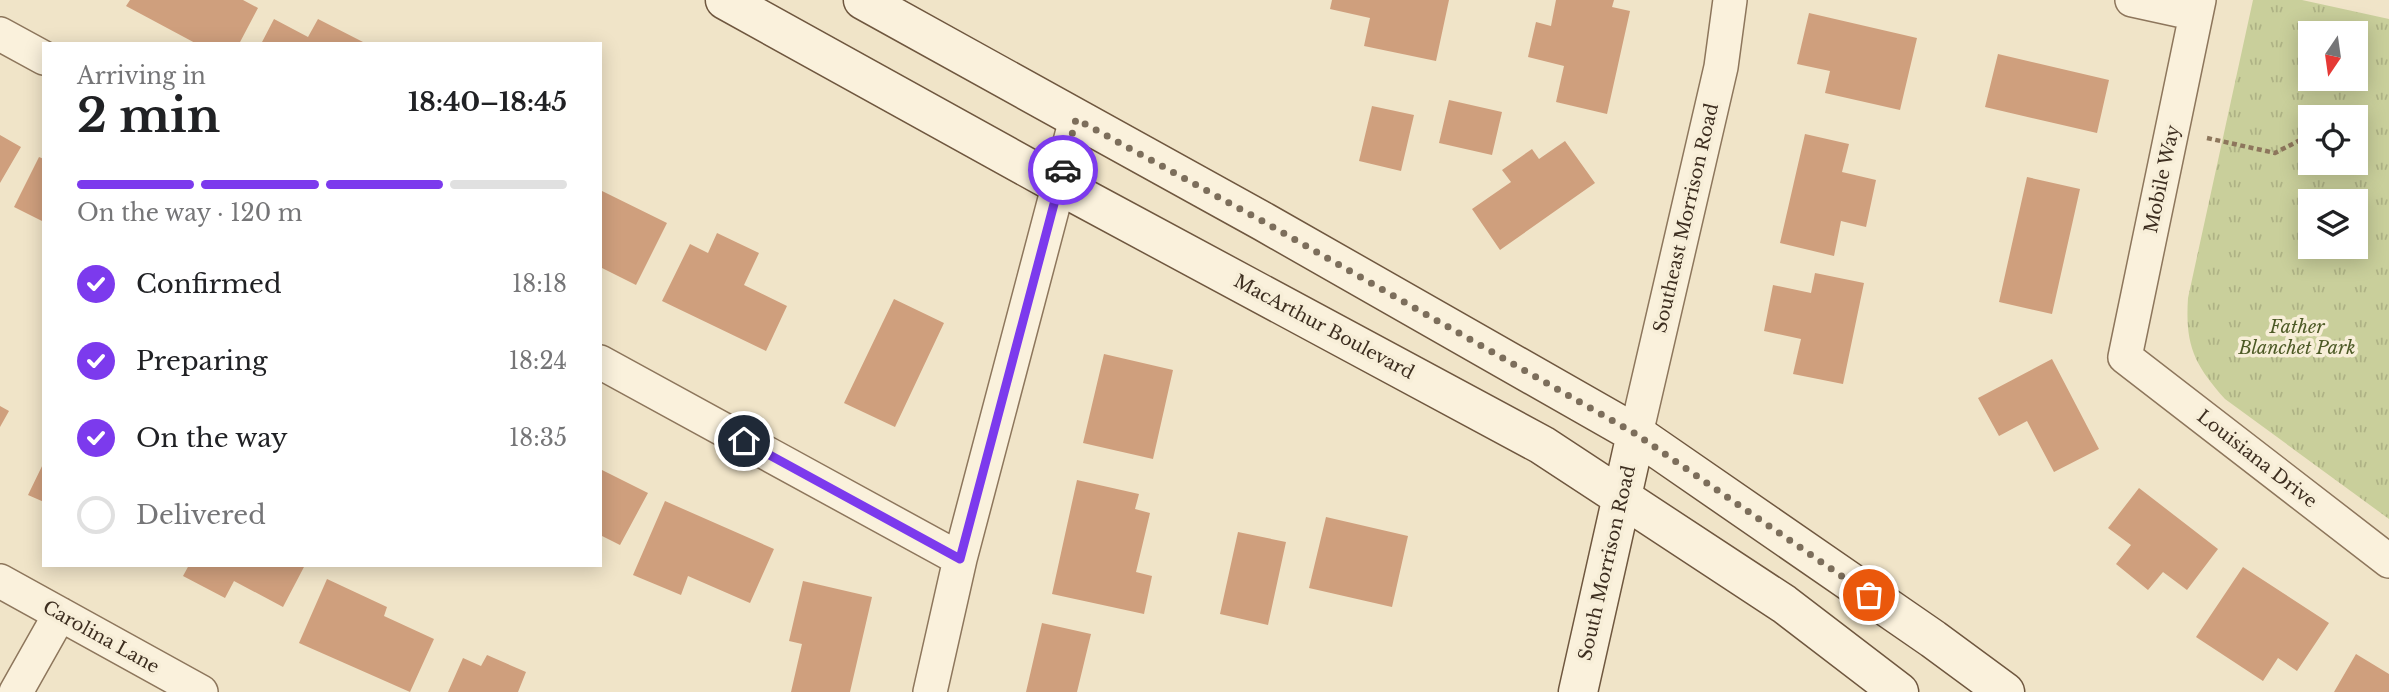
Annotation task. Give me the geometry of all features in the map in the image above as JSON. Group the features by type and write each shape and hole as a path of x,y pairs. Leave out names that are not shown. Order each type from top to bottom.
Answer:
{"street":[{"name":"MacArthur Boulevard","path":"725,0 1059,185 1542,445 1784,604 1899,692"},
{"path":"863,0 1264,222 1636,434 1933,639 2005,692"},
{"name":"Southeast Morrison Road","path":"1636,434 1721,67 1730,0"},
{"path":"2132,0 2197,7"},
{"name":"Mobile Way","path":"2125,357 2197,7"},
{"path":"0,34 42,57"},
{"path":"930,692 960,559 1076,119"},
{"name":"Louisiana Drive","path":"2125,357 2389,561"},
{"path":"602,363 960,559"},
{"name":"South Morrison Road","path":"1578,692 1636,434"},
{"name":"Carolina Lane","path":"0,581 201,692"},
{"path":"16,692 60,614"}],"path":[{"path":"2172,130 2276,153 2298,141"}],"green space":[{"name":"Father Blanchet Park","path":"2253,0 2302,0 2389,19 2389,519 2225,399 2206,375 2194,353 2187,314 2188,298"}],"building":[{"path":"130,0 243,0 258,8 240,42 193,42 126,6"},
{"path":"1332,0 1449,0 1436,61 1364,46 1370,18 1330,9"},
{"path":"1556,0 1614,0 1612,7 1630,11 1607,114 1556,102 1564,66 1528,57 1536,22 1551,26"},
{"path":"1809,13 1917,38 1900,110 1825,93 1830,71 1797,64"},
{"path":"274,19 308,37 318,19 363,42 262,42"},
{"path":"1998,54 2109,80 2097,133 1985,107"},
{"path":"1449,100 1502,112 1492,155 1439,143"},
{"path":"1372,106 1414,115 1401,171 1359,161"},
{"path":"1805,134 1849,144 1842,172 1876,180 1866,227 1841,221 1834,256 1780,243"},
{"path":"0,135 21,147 0,183"},
{"path":"1565,141 1595,183 1500,250 1472,209 1511,182 1502,170 1532,149 1539,159"},
{"path":"39,157 42,158 42,221 14,207"},
{"path":"2027,177 2080,189 2052,314 1999,302"},
{"path":"602,191 667,223 636,285 602,268"},
{"path":"717,233 759,253 744,285 787,306 766,351 662,301 690,244 708,253"},
{"path":"1815,273 1864,283 1843,384 1793,374 1801,339 1764,331 1773,285 1811,293"},
{"path":"894,299 944,323 895,427 844,403"},
{"path":"1104,354 1173,370 1153,459 1083,443"},
{"path":"2052,359 2099,449 2054,472 2027,421 1999,436 1978,398"},
{"path":"0,406 9,411 0,427"},
{"path":"42,466 42,501 28,495"},
{"path":"602,470 648,493 620,545 602,536"},
{"path":"1077,480 1139,494 1135,509 1150,513 1136,572 1152,576 1144,614 1052,594"},
{"path":"2139,488 2218,549 2187,590 2163,572 2148,590 2116,564 2131,545 2108,528"},
{"path":"665,501 774,549 750,603 688,576 681,595 633,575"},
{"path":"1326,517 1408,536 1392,607 1309,588"},
{"path":"1238,532 1286,542 1268,625 1220,614"},
{"path":"188,567 304,567 283,607 234,581 225,598 183,576"},
{"path":"2243,567 2329,623 2297,671 2278,658 2263,681 2196,637"},
{"path":"327,579 387,607 384,616 434,639 410,692 299,643"},
{"path":"803,581 872,597 850,692 791,692 802,644 789,641"},
{"path":"1042,623 1091,634 1077,692 1026,692"},
{"path":"2356,654 2389,674 2389,692 2334,692"},
{"path":"487,655 526,672 518,692 448,692 463,658 481,666"}],"way so far":[{"path":"1063,170 1076,119 1264,222 1636,434 1869,595"}],"route":[{"path":"744,441 960,559 1063,170"}]}
